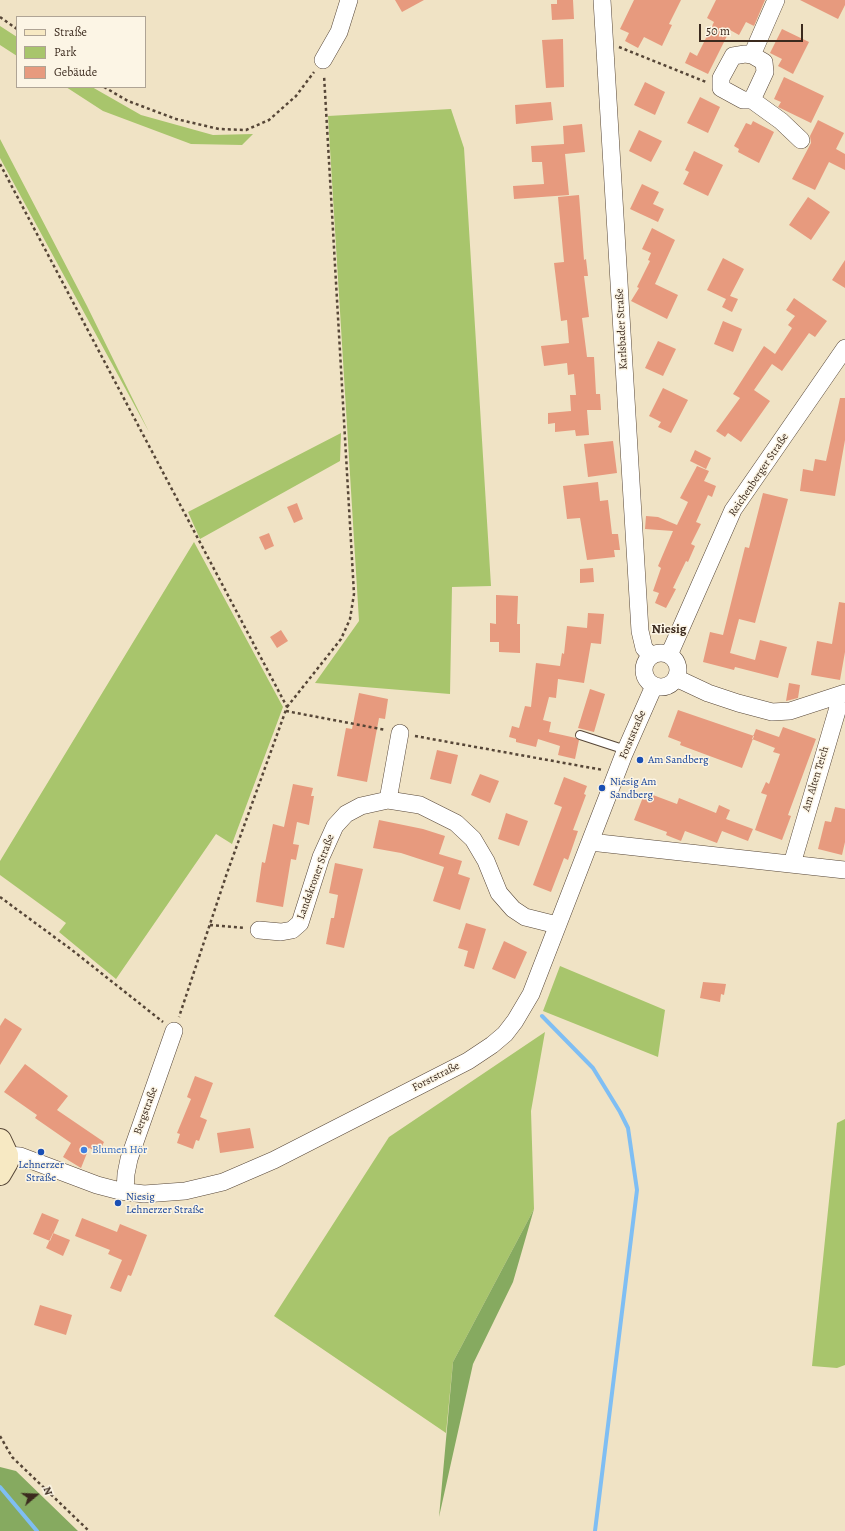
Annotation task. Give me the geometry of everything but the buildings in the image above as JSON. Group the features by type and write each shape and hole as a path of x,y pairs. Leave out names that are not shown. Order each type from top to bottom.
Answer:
{"street":[{"path":"323,60 339,32 350,0"},
{"name":"Karlsbader Straße","path":"602,0 640,631 644,648 651,656"},
{"path":"752,55 776,0"},
{"path":"752,100 765,72 764,62 752,55 733,56 721,78 721,88 743,100 752,100 781,121 801,140"},
{"name":"Reichenberger Straße","path":"669,655 733,510 845,348"},
{"path":"657,653 669,655 678,665 676,678 667,686 654,686 644,674 645,664 651,656 657,653"},
{"path":"676,678 708,693 772,712 790,711 843,693"},
{"name":"Forststraße","path":"2,1157 20,1156 97,1185 144,1194 164,1194 205,1186 241,1175 274,1160 468,1061 505,1034 524,1008 558,925 617,772 654,686"},
{"name":"Am Alten Teich","path":"792,864 843,693"},
{"path":"388,800 400,733"},
{"name":"Landskroner Straße","path":"260,930 281,932 292,930 300,923 321,857 335,826 346,814 361,806 388,800 420,805 456,823 473,839 486,861 499,893 513,909 525,917 558,925"},
{"path":"590,842 845,870"},
{"name":"Bergstraße","path":"125,1191 129,1158 174,1031"}],"lane":[{"path":"580,735 626,750"}],"path":[{"path":"0,18 16,28"},
{"path":"604,41 721,88"},
{"path":"106,88 128,101 176,119 219,129 246,130 269,120 296,96 323,60"},
{"path":"0,897 72,950 174,1031 287,707 341,638 350,619 354,594 323,60"},
{"path":"0,164 287,707"},
{"path":"286,711 617,772"},
{"path":"210,925 260,930"},
{"path":"0,1436 12,1457 89,1531"}],"green space":[{"path":"0,26 16,36 16,55 0,45"},
{"path":"68,88 94,88 141,115 213,135 253,134 242,145 191,144 103,111"},
{"path":"451,109 464,148 491,586 452,587 450,694 315,683 359,621 328,116"},
{"path":"0,139 87,306 149,432 0,158"},
{"path":"341,433 340,461 200,539 188,512"},
{"path":"194,542 283,707 232,844 216,834 116,979 59,932 66,923 0,875 0,861"},
{"path":"560,966 665,1010 658,1057 543,1011"},
{"path":"545,1032 531,1111 534,1209 453,1362 446,1433 274,1316 389,1137"},
{"path":"845,1119 845,1365 837,1368 812,1366 837,1123"},
{"path":"534,1209 513,1282 473,1364 439,1517 453,1362"},
{"path":"0,1467 16,1471 78,1531 0,1531"}],"waterway":[{"path":"542,1016 593,1068 620,1112 628,1128 637,1190 595,1531"},
{"path":"0,1487 37,1531"}],"place":[{"name":"Am Sandberg","path":"640,760"},
{"name":"Niesig Am Sandberg","path":"602,788"},
{"name":"Blumen Hör","path":"84,1150"},
{"name":"Lehnerzer Straße","path":"41,1152"},
{"name":"Niesig Lehnerzer Straße","path":"118,1203"}],"district":[{"name":"Niesig","path":"669,630"}]}
